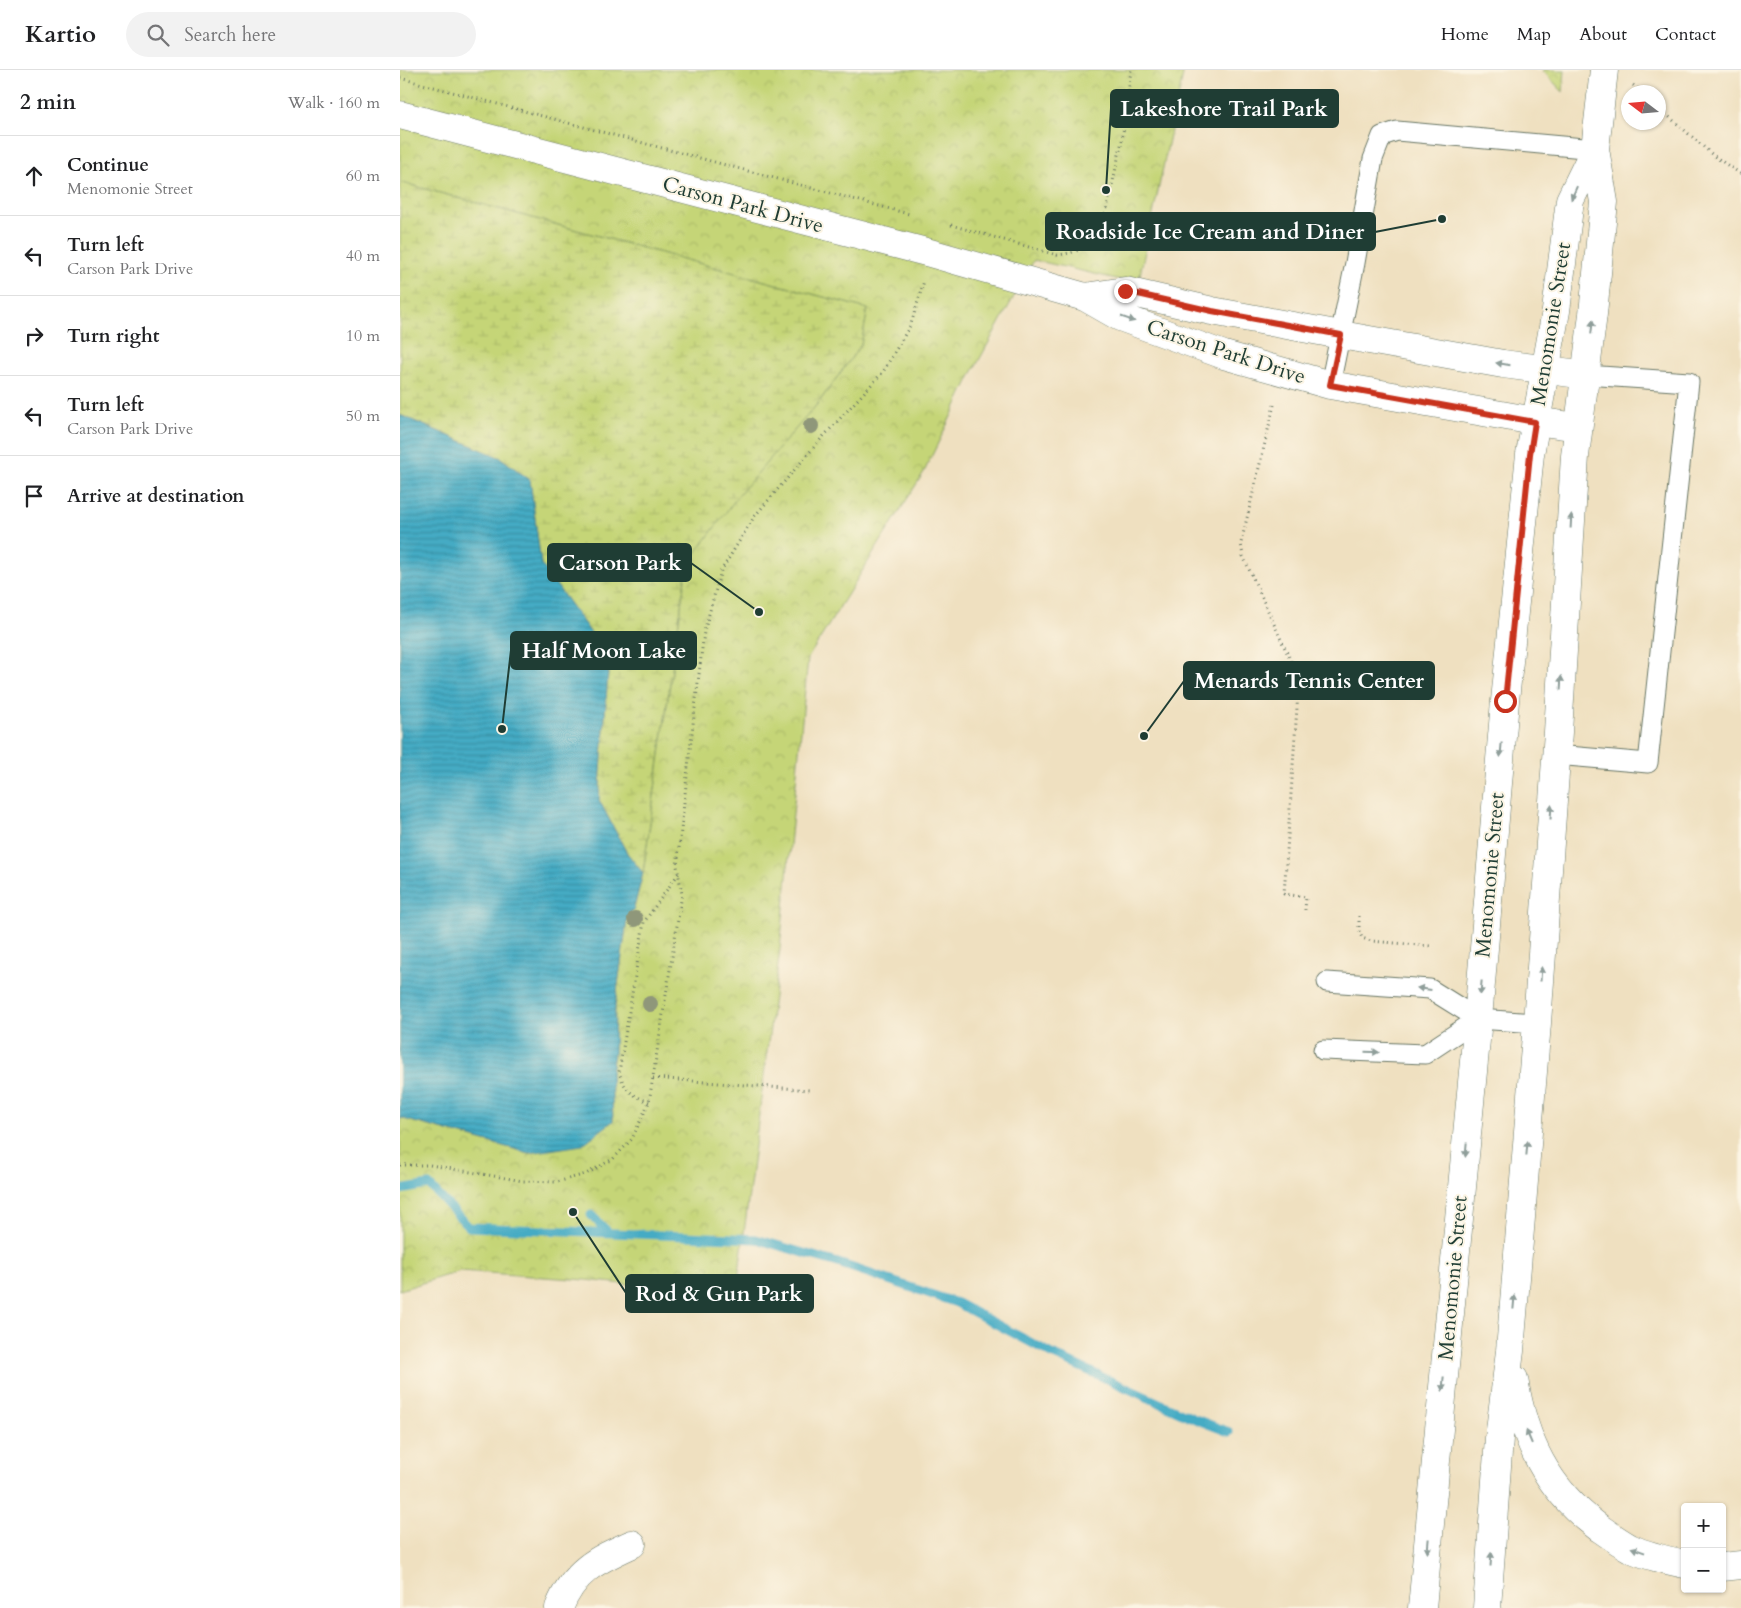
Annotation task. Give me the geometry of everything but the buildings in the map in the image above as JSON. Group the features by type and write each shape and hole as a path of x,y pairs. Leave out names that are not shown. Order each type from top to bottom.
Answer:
{"main road":[{"name":"Menomonie Street","path":"1487,1608 1500,1438 1510,1351 1537,1023 1556,755 1574,456 1586,375 1604,202 1595,149 1604,70"},
{"name":"Carson Park Drive","path":"400,115 930,253 1085,297 1120,317 1224,355 1330,385 1535,422 1578,427"},
{"name":"Menomonie Street","path":"1422,1608 1478,1019 1505,701 1530,454 1556,311 1570,200 1595,149"},
{"name":"Carson Park Drive","path":"1085,297 1125,291 1212,311 1341,335 1503,364 1586,375"},
{"path":"1510,1351 1517,1402 1525,1428 1537,1456 1555,1487 1581,1514 1629,1547 1658,1558 1681,1563"},
{"path":"559,1608 564,1595 575,1578 598,1559 632,1544"},
{"path":"1726,1567 1741,1565"}],"lane":[{"path":"1330,385 1373,159 1382,136 1397,131 1595,149"},
{"path":"1556,755 1648,763 1689,382 1586,375"},
{"path":"1327,982 1430,989 1478,1019 1537,1023"},
{"path":"1323,1050 1425,1054 1478,1019"}],"path":[{"path":"948,225 1057,254 1072,253 1098,238 1102,230 1122,141 1131,70"},
{"path":"400,78 910,214"},
{"path":"1666,114 1714,156 1741,174"},
{"path":"401,1164 430,1165 523,1181 557,1182 586,1174 613,1159 632,1139 649,1102 682,894 677,866 704,632 721,570 754,517 883,372 911,324 925,276"},
{"path":"1274,405 1241,543 1243,556 1299,679 1284,894 1306,897 1305,910"},
{"path":"649,1102 633,1095 623,1085 619,1072 644,922 679,873"},
{"path":"1359,916 1359,931 1362,938 1371,942 1431,946"},
{"path":"653,1078 810,1090"}],"green space":[{"path":"400,70 1184,70 1138,284 1034,260 972,373 924,472 808,658 780,949 736,1296 586,1280 460,1271 400,1290 400,1118 529,1153 613,1121 611,1073 614,1052 615,1006 627,920 634,908 643,873 687,565 738,496 819,402 861,345 868,309 400,182"},
{"path":"1542,70 1565,70 1563,92"},
{"path":"400,182 868,309 861,345 819,402 687,565 643,873 627,853 599,800 609,658 541,564 530,480 501,458 400,415"}],"water":[{"path":"400,415 501,458 530,480 541,564 609,658 599,800 627,853 643,873 634,908 627,920 615,1006 614,1052 611,1073 613,1121 582,1145 529,1153 400,1118"}],"waterway":[{"path":"400,1190 429,1185 469,1227 756,1239 838,1263 957,1303 1056,1356 1195,1419 1229,1432"},
{"path":"591,1215 608,1232"}],"place":[{"name":"Lakeshore Trail Park","path":"1106,190"},
{"name":"Roadside Ice Cream and Diner","path":"1442,219"},
{"name":"Carson Park","path":"759,612"},
{"name":"Half Moon Lake","path":"502,729"},
{"name":"Menards Tennis Center","path":"1144,736"},
{"name":"Rod & Gun Park","path":"573,1212"}],"route":[{"path":"1125,291 1212,311 1341,335 1330,385 1535,422 1530,454 1505,701"}]}
